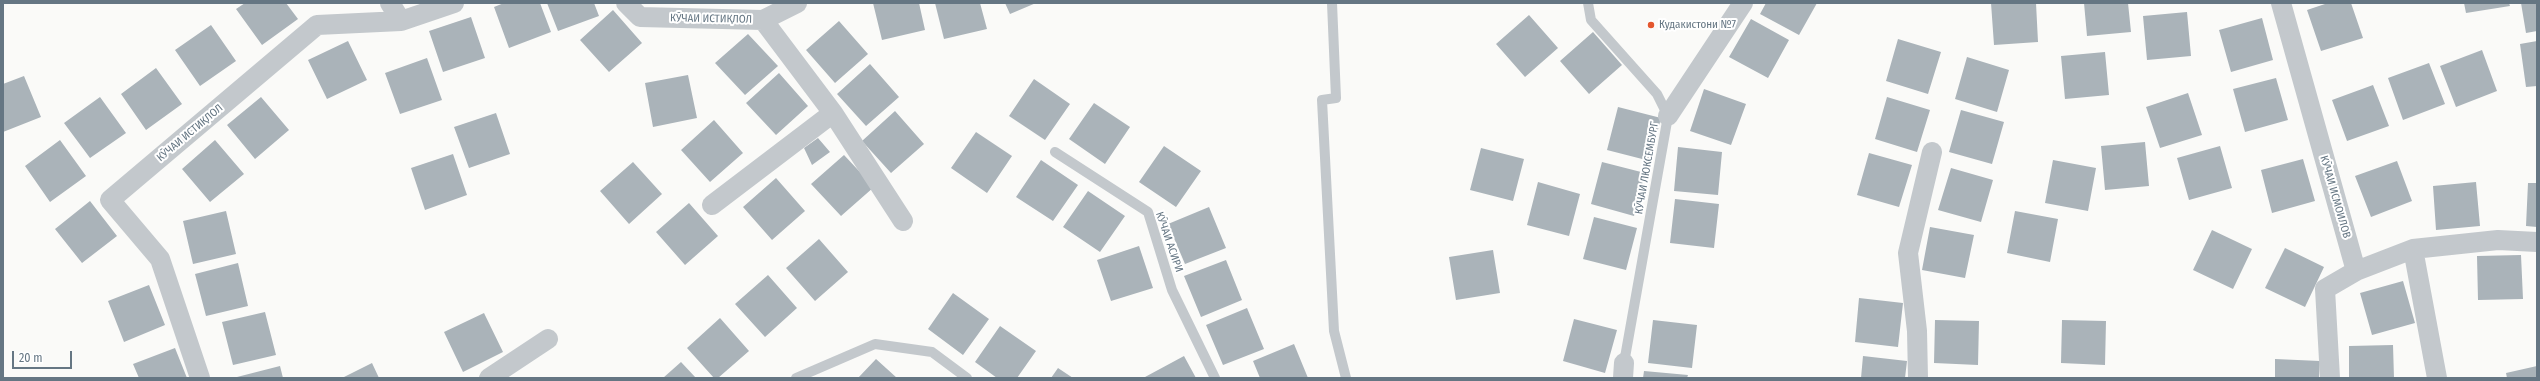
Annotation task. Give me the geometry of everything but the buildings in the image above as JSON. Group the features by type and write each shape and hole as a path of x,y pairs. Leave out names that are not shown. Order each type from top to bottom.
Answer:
{"street":[{"path":"390,3 401,21"},
{"name":"КӮЧАИ ИСТИҚЛОЛ","path":"200,378 160,259 110,200 318,25 401,21 454,3"},
{"name":"КӮЧАИ ИСТИҚЛОЛ","path":"626,3 640,17 763,20 797,3"},
{"path":"1668,116 1743,3"},
{"name":"КӮЧАИ ИСМОИЛОВ","path":"2281,3 2356,271"},
{"path":"763,20 833,113 903,221"},
{"path":"712,205 833,113"},
{"path":"1918,378 1917,331 1908,253 1932,152"},
{"path":"2330,378 2325,289 2356,271 2413,249 2498,240 2537,242"},
{"path":"2413,249 2437,378"},
{"path":"489,378 548,340"}],"lane":[{"path":"1332,3 1336,98 1322,100 1334,331 1346,378"},
{"name":"КӮЧАИ ЛЮКСЕМБУРГ","path":"1588,3 1591,20 1657,94 1668,116 1623,370"},
{"name":"КӮЧАИ АСИРИ","path":"1055,152 1148,212 1172,290 1215,378"},
{"path":"796,378 875,344 932,352 967,378"}],"place":[{"name":"Кудакистони №7","path":"1651,25"}]}
